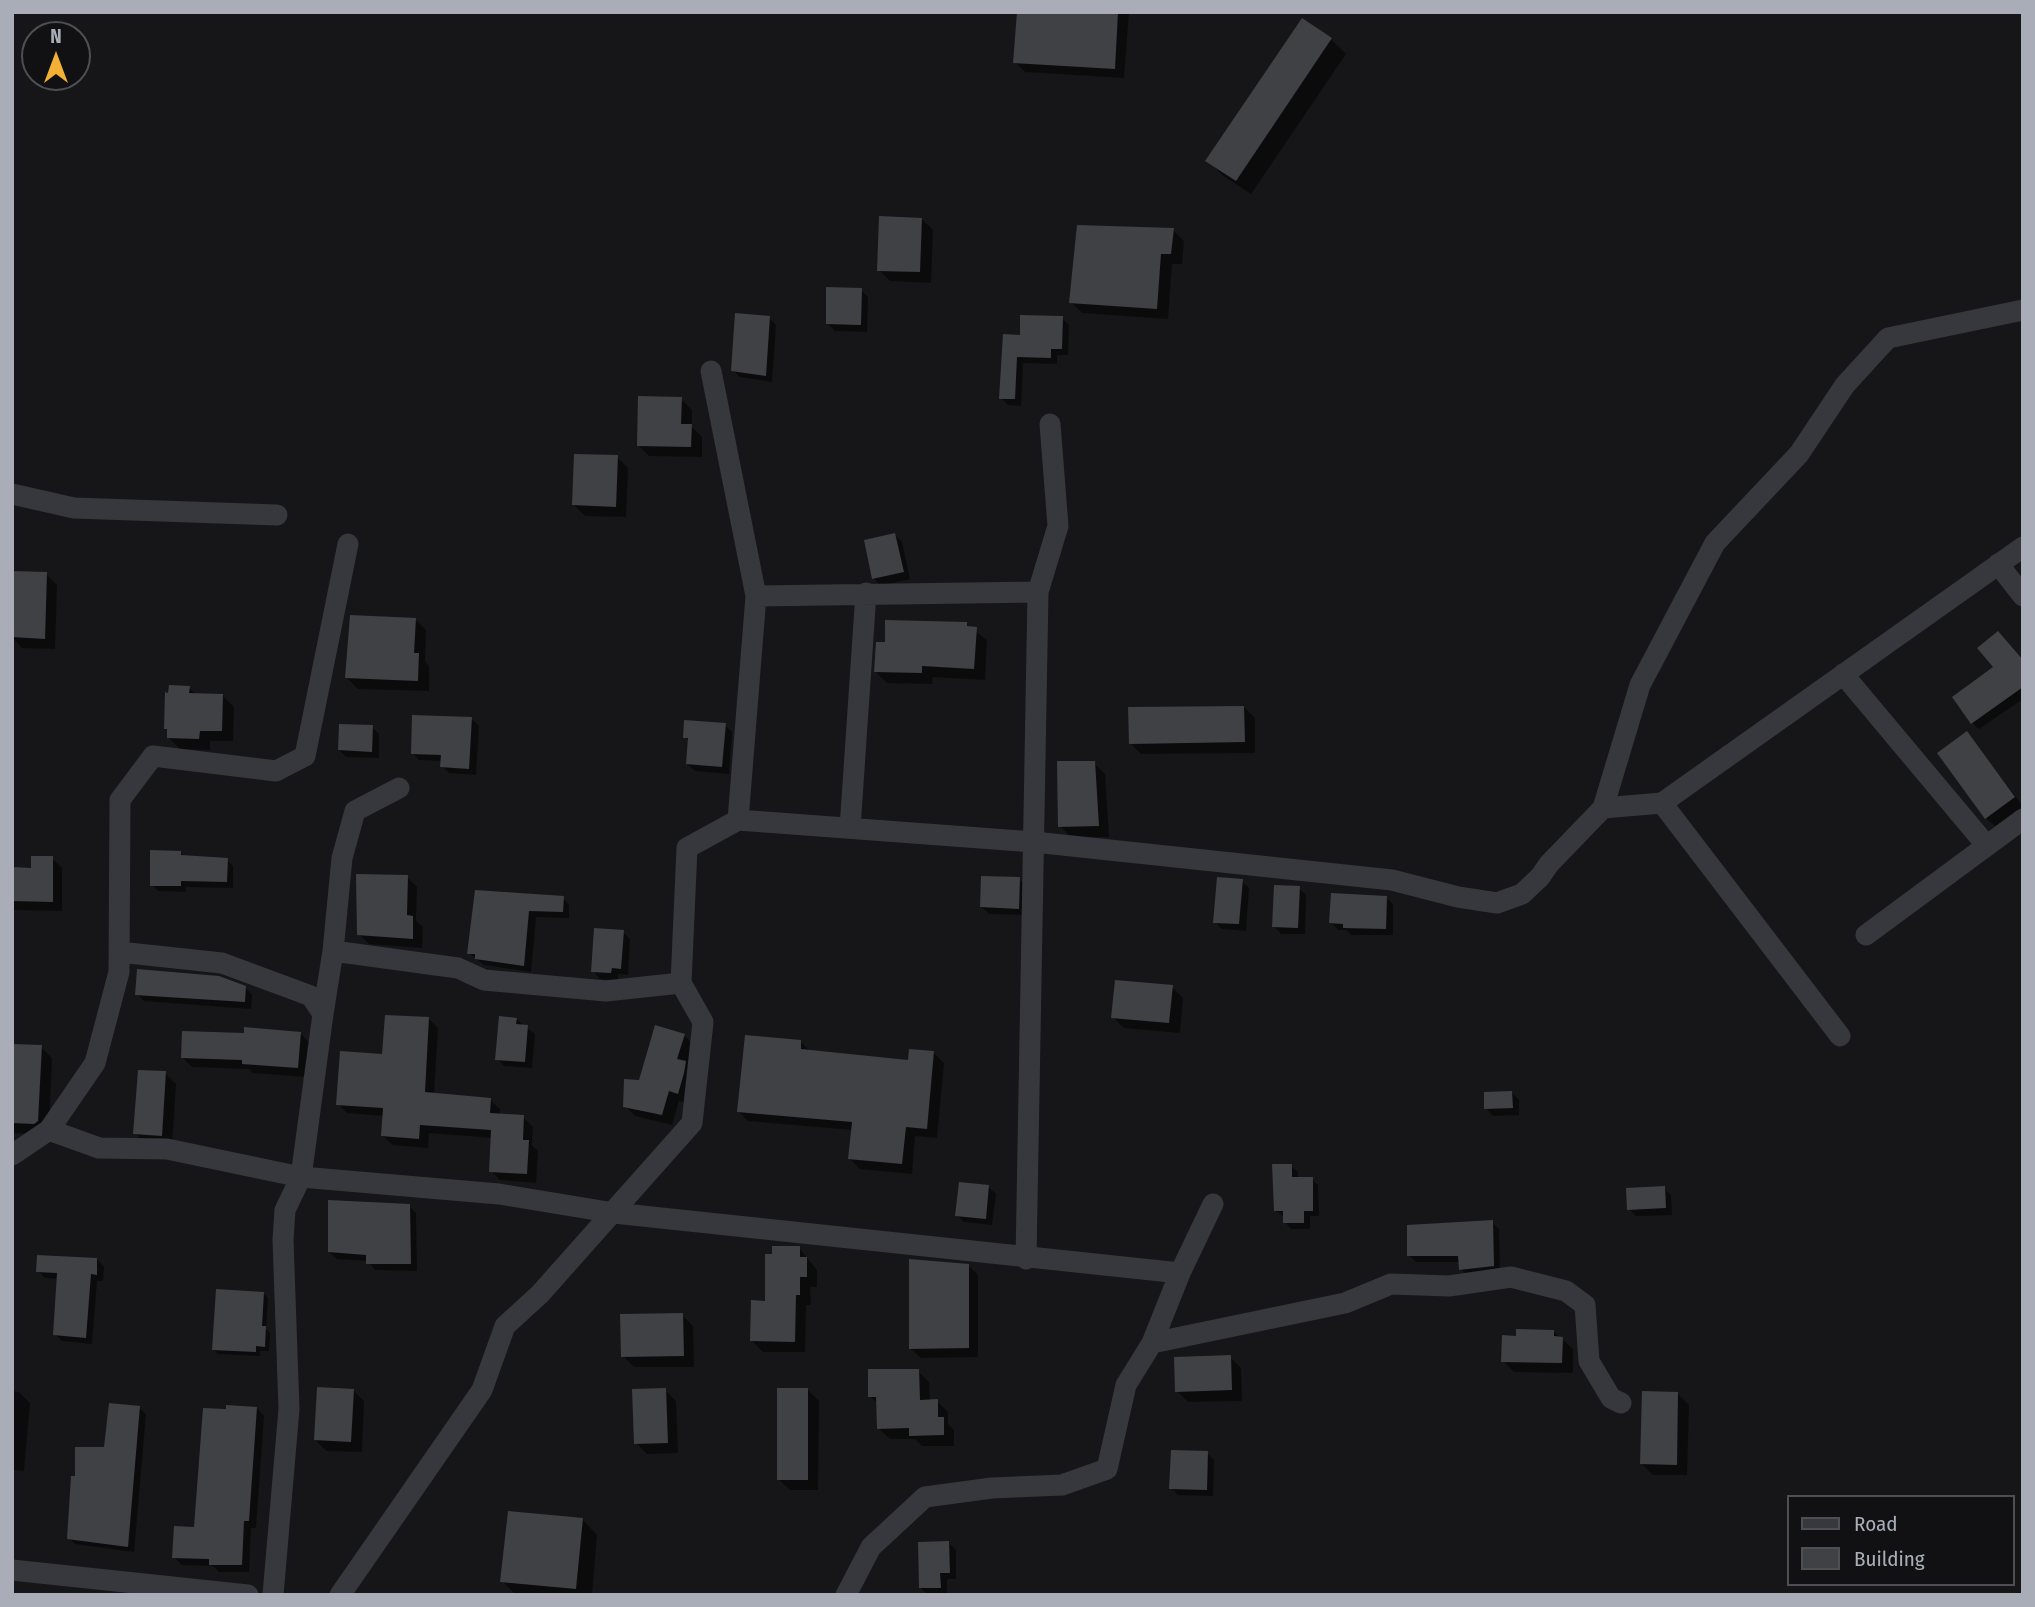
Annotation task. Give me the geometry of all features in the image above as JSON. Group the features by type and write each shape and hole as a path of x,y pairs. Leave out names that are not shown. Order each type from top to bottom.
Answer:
{"street":[{"path":"340,1595 482,1390 505,1326 540,1294 692,1123 703,1022 681,983 687,848 738,820 1034,842 1391,880 1458,897 1497,903 1522,894 1603,808 1640,685 1714,543 1799,454 1845,386 1888,338 2023,310"},
{"path":"711,371 756,596 738,820"},
{"path":"1026,1259 1038,592 1058,526 1050,424"},
{"path":"12,494 74,508 139,508 277,515"},
{"path":"12,1156 49,1130 96,1063 118,972 120,800 153,756 276,771 305,756 348,544"},
{"path":"1603,808 1662,803 2023,547"},
{"path":"1998,564 2023,596"},
{"path":"756,596 1038,592"},
{"path":"850,828 866,593"},
{"path":"1843,674 1987,846"},
{"path":"273,1595 289,1409 283,1240 285,1210 301,1177 333,951 342,858 355,811 399,788"},
{"path":"1662,803 1840,1036"},
{"path":"1866,935 2023,819"},
{"path":"333,951 458,968 484,980 606,990 681,983"},
{"path":"119,952 222,963 311,996 323,1014"},
{"path":"49,1130 99,1148 167,1149 301,1177 499,1194 614,1213 1026,1259 1180,1273"},
{"path":"846,1595 871,1547 925,1497 992,1488 1062,1485 1107,1469 1126,1385 1152,1343 1180,1273 1213,1204"},
{"path":"1152,1343 1345,1303 1391,1284 1449,1286 1511,1277 1566,1291 1585,1305 1589,1361 1611,1398 1621,1403"},
{"path":"12,1570 54,1585 248,1595"}],"building":[{"path":"1017,12 1118,12 1115,69 1013,63"},
{"path":"1302,18 1332,38 1236,181 1205,161"},
{"path":"879,216 922,218 920,272 877,271"},
{"path":"1077,225 1174,228 1171,254 1161,254 1157,309 1069,303"},
{"path":"826,287 862,288 861,325 826,324"},
{"path":"735,313 770,316 766,376 731,371"},
{"path":"1020,315 1063,316 1062,349 1051,349 1051,358 1017,357 1015,399 999,399 1003,334 1020,335"},
{"path":"638,396 682,397 681,424 692,424 691,447 637,446"},
{"path":"574,454 618,455 616,507 572,505"},
{"path":"895,533 904,572 872,579 864,540"},
{"path":"12,571 47,572 45,639 12,637"},
{"path":"350,615 416,618 414,653 419,653 418,681 345,678"},
{"path":"885,620 967,622 967,626 977,627 974,669 922,666 922,673 874,672 876,642 885,642"},
{"path":"1998,631 2023,660 2023,687 1971,724 1952,697 1993,667 1977,648"},
{"path":"169,685 190,686 189,693 223,694 222,731 200,731 199,739 167,738 167,729 164,729 165,692 168,693"},
{"path":"1244,706 1245,742 1129,744 1128,707"},
{"path":"412,715 472,717 469,769 440,767 441,755 411,754"},
{"path":"684,720 726,723 722,767 686,764 688,738 683,738"},
{"path":"339,724 373,725 372,752 338,750"},
{"path":"1967,731 2015,797 1985,819 1937,753"},
{"path":"1057,761 1095,761 1099,826 1058,827"},
{"path":"150,850 181,851 181,855 228,858 227,882 181,881 181,886 150,886"},
{"path":"31,856 53,856 53,902 12,901 12,867 31,868"},
{"path":"356,874 408,875 407,915 413,916 413,939 357,935"},
{"path":"981,876 1020,877 1019,909 980,907"},
{"path":"1217,877 1243,879 1239,924 1213,923"},
{"path":"1274,885 1300,886 1298,928 1272,927"},
{"path":"475,890 564,896 563,912 529,911 524,966 475,959 475,954 467,954"},
{"path":"1331,893 1387,896 1386,929 1343,928 1343,924 1329,923"},
{"path":"594,928 624,930 621,969 612,968 611,973 591,972"},
{"path":"137,969 219,976 246,986 245,1002 135,995"},
{"path":"1115,980 1173,985 1169,1023 1111,1018"},
{"path":"385,1015 429,1017 425,1092 491,1098 490,1113 524,1115 523,1140 529,1140 527,1174 489,1172 491,1130 420,1125 419,1139 381,1136 383,1108 336,1105 340,1051 382,1054"},
{"path":"499,1016 517,1018 516,1024 528,1025 525,1062 495,1060"},
{"path":"655,1025 685,1034 677,1059 686,1061 684,1073 678,1094 669,1091 662,1115 623,1107 624,1079 639,1080"},
{"path":"244,1027 301,1032 298,1068 242,1064 242,1060 181,1058 182,1031 244,1033"},
{"path":"745,1035 801,1040 801,1049 908,1060 909,1049 934,1051 927,1129 906,1127 902,1164 848,1159 852,1122 737,1112"},
{"path":"12,1044 42,1045 38,1121 34,1124 12,1123"},
{"path":"138,1070 166,1071 162,1136 133,1134"},
{"path":"1512,1091 1513,1108 1484,1109 1484,1092"},
{"path":"1272,1164 1292,1164 1292,1177 1313,1177 1313,1211 1304,1211 1304,1223 1283,1223 1283,1211 1274,1211"},
{"path":"959,1182 989,1185 986,1219 955,1216"},
{"path":"1665,1186 1666,1208 1627,1210 1626,1188"},
{"path":"328,1200 410,1204 411,1264 366,1264 366,1255 328,1252"},
{"path":"1493,1220 1494,1266 1459,1270 1458,1256 1407,1256 1407,1225"},
{"path":"772,1246 800,1246 800,1257 807,1257 807,1277 800,1277 800,1295 796,1295 795,1342 750,1341 751,1300 765,1301 765,1254 772,1254"},
{"path":"37,1255 97,1258 97,1275 91,1274 86,1338 53,1335 57,1273 36,1272"},
{"path":"909,1259 969,1264 969,1348 909,1349"},
{"path":"216,1289 264,1292 262,1326 266,1326 265,1347 256,1346 256,1352 212,1350"},
{"path":"683,1313 684,1356 621,1357 620,1314"},
{"path":"1516,1329 1554,1330 1554,1336 1563,1337 1562,1363 1501,1362 1502,1335 1516,1336"},
{"path":"1231,1355 1232,1390 1175,1392 1174,1357"},
{"path":"868,1369 919,1369 920,1400 938,1399 938,1417 944,1417 944,1435 909,1436 909,1428 877,1429 876,1397 868,1397"},
{"path":"317,1387 354,1389 351,1442 314,1440"},
{"path":"666,1388 668,1443 634,1444 632,1389"},
{"path":"777,1388 808,1388 808,1480 777,1480"},
{"path":"1642,1391 1678,1392 1677,1465 1640,1464"},
{"path":"109,1403 140,1406 128,1547 67,1539 71,1476 75,1476 75,1447 104,1447"},
{"path":"226,1405 257,1407 249,1521 244,1521 242,1565 209,1565 209,1559 172,1558 174,1526 194,1527 203,1408 226,1409"},
{"path":"1171,1450 1208,1451 1207,1490 1169,1489"},
{"path":"508,1511 583,1518 576,1589 500,1582"},
{"path":"949,1541 950,1573 940,1573 941,1588 919,1588 918,1542"}]}
